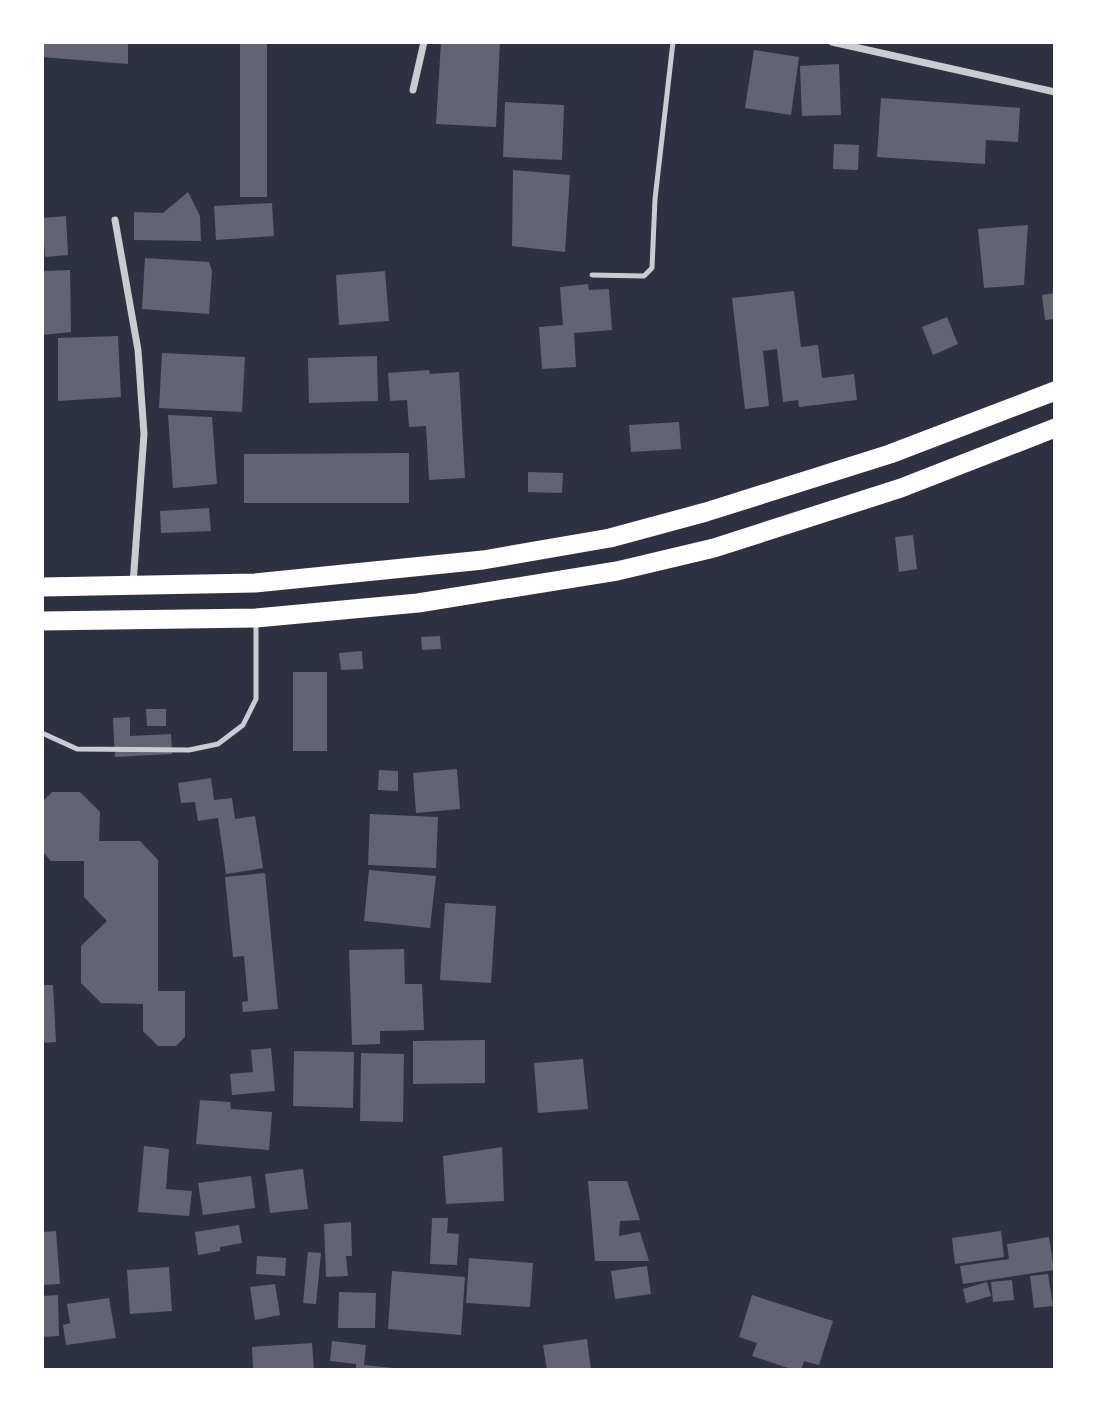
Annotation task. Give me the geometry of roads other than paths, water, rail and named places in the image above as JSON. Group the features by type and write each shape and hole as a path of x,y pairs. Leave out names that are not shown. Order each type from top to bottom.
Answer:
{"highway":[{"path":"42,587 256,583 483,560 610,538 706,512 890,454 1055,391"},
{"path":"42,621 256,618 418,603 617,571 714,548 901,488 1055,428"}],"street":[{"path":"413,90 424,42"},
{"path":"832,42 1055,92"},
{"path":"115,220 138,350 144,434 133,586"}],"lane":[{"path":"592,275 644,276 652,268 655,199 673,42"},
{"path":"42,733 77,749 188,750 218,744 243,725 256,699 256,618"}]}
